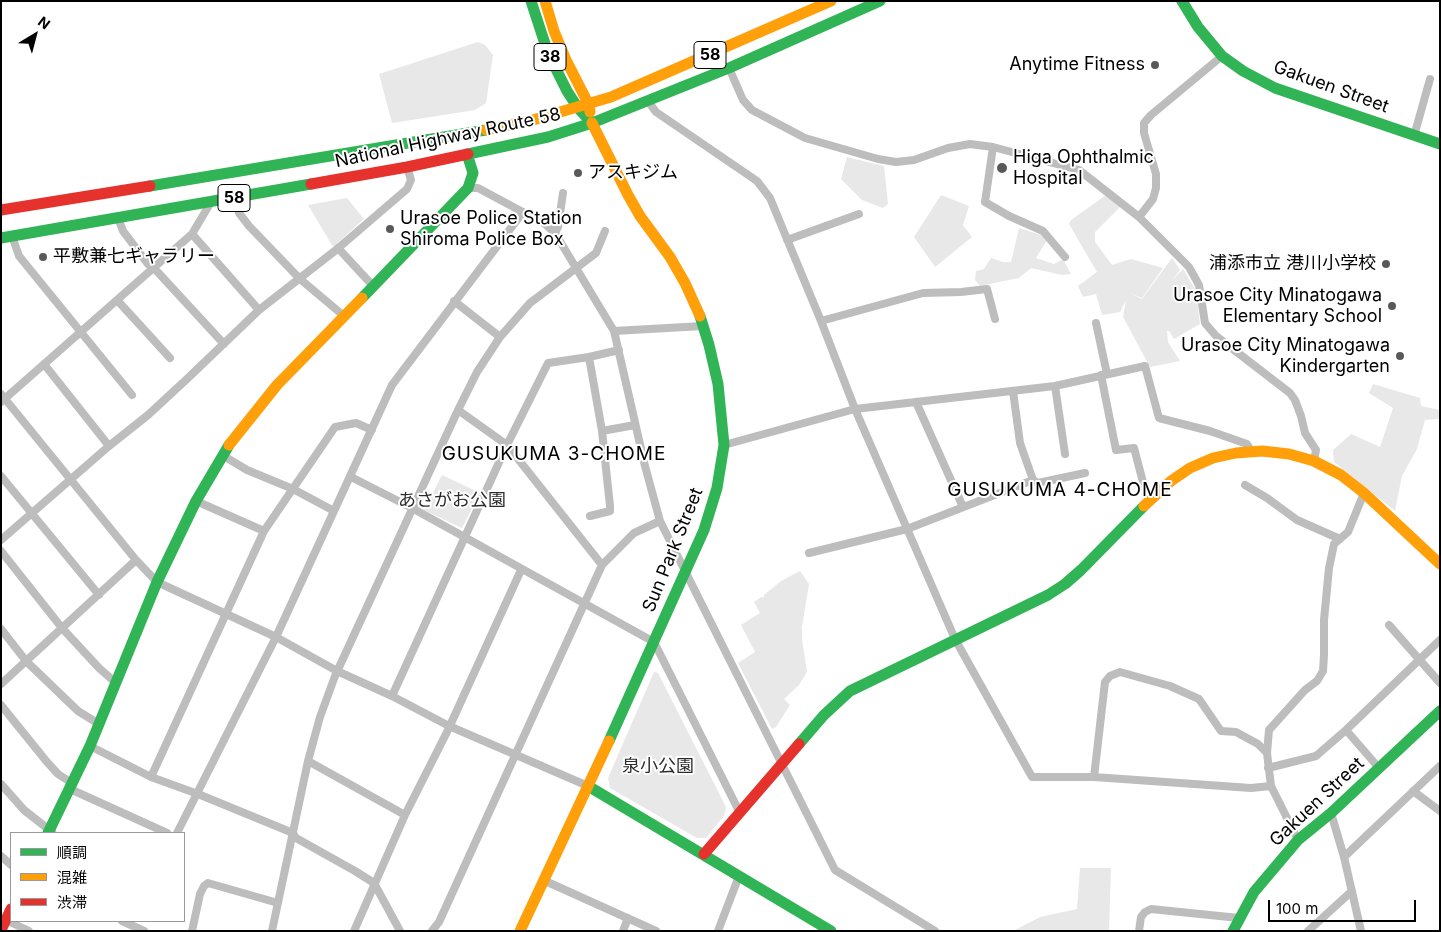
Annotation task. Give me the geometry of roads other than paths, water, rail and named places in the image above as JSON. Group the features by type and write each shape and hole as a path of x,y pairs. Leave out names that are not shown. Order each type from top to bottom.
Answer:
{"main road":[{"name":"38","path":"531,1 548,52 567,91 584,107"},
{"name":"38","path":"545,1 554,31 592,123"},
{"name":"National Highway Route 58","path":"1,210 481,131 533,120 584,107 710,55 831,1"},
{"name":"National Highway Route 58","path":"7,237 234,198 407,166 548,137 592,123 729,68 880,1"},
{"name":"Gakuen Street","path":"1182,1 1198,27 1222,56 1243,71 1276,88 1440,144"},
{"name":"Sun Park Street","path":"520,931 704,530 717,488 724,445 718,384 709,345 686,283 636,209 614,170 592,123"},
{"path":"51,832 90,746 157,582 196,501 222,455 277,384 468,188 473,173 467,154"},
{"path":"704,854 824,715 850,691 1048,595 1066,584 1171,481 1190,468 1213,458 1236,453 1262,451 1289,454 1314,461 1341,475 1364,493 1440,564"},
{"name":"Gakuen Street","path":"1233,931 1254,892 1298,840 1331,813 1440,711"},
{"path":"588,786 831,931"}],"street":[{"path":"1139,217 1152,199 1156,188 1156,174 1144,133 1144,123 1151,114 1222,56"},
{"path":"729,68 743,100 752,110 806,138 878,159 896,162 914,160 948,148 970,144 993,147 1079,170 1139,217 1194,273 1199,285 1202,314 1205,323 1210,330 1290,393 1301,416 1305,433 1316,450 1314,461"},
{"path":"1414,136 1430,79"},
{"path":"647,100 656,112 757,182 770,198 821,320 855,409 955,639 1032,777 1094,777 1251,788 1271,786"},
{"path":"993,147 985,202 1009,216 1043,231 1065,257"},
{"path":"1,540 109,446 148,415 259,310 338,248 407,189 411,180 407,166"},
{"path":"468,188 478,188 545,224 555,233 614,331 635,425 660,521 835,870 935,931"},
{"path":"555,233 558,227 563,193"},
{"path":"234,198 239,213 249,226 300,279 344,316"},
{"path":"211,202 192,234 3,398 136,560 157,582 276,637 337,671 392,696 449,726 588,786"},
{"path":"178,832 276,637 392,385 522,212"},
{"path":"787,240 859,214"},
{"path":"118,218 123,231 148,264 153,267 224,344"},
{"path":"272,931 308,761 320,717 337,671 458,410 477,372 500,337 530,303 596,253 605,231"},
{"path":"192,234 259,310"},
{"path":"7,237 19,256 132,395"},
{"path":"338,248 373,286"},
{"path":"821,320 923,293 987,289 995,320"},
{"path":"117,300 170,358"},
{"path":"454,301 500,337"},
{"path":"1096,324 1116,450 1134,448 1144,486"},
{"path":"614,331 703,326"},
{"path":"392,696 507,445 548,362 589,357 619,350"},
{"path":"589,357 602,431 610,511 590,516"},
{"path":"44,364 109,446"},
{"path":"724,445 855,409 1055,386 1145,366 1158,418 1210,431 1247,444 1252,452"},
{"path":"1055,386 1066,454"},
{"path":"1013,391 1020,443 1033,480 1038,483 1085,473"},
{"path":"916,402 963,507"},
{"path":"458,410 507,445 602,566"},
{"path":"151,777 264,531 335,427 356,423 372,430"},
{"path":"602,431 635,425"},
{"path":"222,455 247,470 294,489 334,511"},
{"path":"1,476 99,595"},
{"path":"351,477 412,508 654,642 740,813"},
{"path":"809,553 906,528 1033,480"},
{"path":"1245,485 1297,520 1340,539"},
{"path":"1298,840 1271,786 1267,754 1269,730 1305,690 1317,680 1323,671 1324,620 1334,544 1348,532 1364,493"},
{"path":"196,501 264,531"},
{"path":"432,931 439,922 602,566 634,533 660,521"},
{"path":"1,551 62,628 99,668 116,683"},
{"path":"1,684 136,560"},
{"path":"354,931 405,815 449,726 521,570"},
{"path":"1389,625 1440,683"},
{"path":"1,629 26,661 78,711 99,724"},
{"path":"1268,768 1316,756 1346,730 1440,640"},
{"path":"1094,777 1105,682 1110,676 1120,672 1170,686 1199,699 1221,731 1236,732 1258,744 1267,754"},
{"path":"1,705 47,762 71,786 165,832"},
{"path":"1346,730 1379,768"},
{"path":"90,746 151,777 293,833 296,838 356,870 374,883 382,894 400,931"},
{"path":"308,761 405,815"},
{"path":"1344,857 1440,766"},
{"path":"1,784 24,810 50,832"},
{"path":"1413,791 1440,811"},
{"path":"1331,813 1344,857 1361,931"},
{"path":"718,931 739,876"},
{"path":"543,880 656,931"},
{"path":"192,931 200,894 208,883 278,903"},
{"path":"1308,931 1352,891"},
{"path":"1138,931 1141,917 1151,909 1239,918"},
{"path":"623,931 628,918"},
{"path":"10,922 29,931"},
{"path":"134,926 144,931"}],"place":[{"name":"Anytime Fitness","path":"1155,65"},
{"name":"Higa Ophthalmic Hospital","path":"1002,168"},
{"name":"アスキジム","path":"578,173"},
{"name":"Urasoe Police Station Shiroma Police Box","path":"390,229"},
{"name":"平敷兼七ギャラリー","path":"43,257"},
{"name":"浦添市立 港川小学校","path":"1386,264"},
{"name":"Urasoe City Minatogawa Elementary School","path":"1392,306"},
{"name":"Urasoe City Minatogawa Kindergarten","path":"1400,356"}],"district":[{"name":"GUSUKUMA 3-CHOME","path":"554,454"},
{"name":"GUSUKUMA 4-CHOME","path":"1060,490"}],"park label":[{"name":"あさがお公園","path":"452,501"},
{"name":"泉小公園","path":"658,767"}]}
